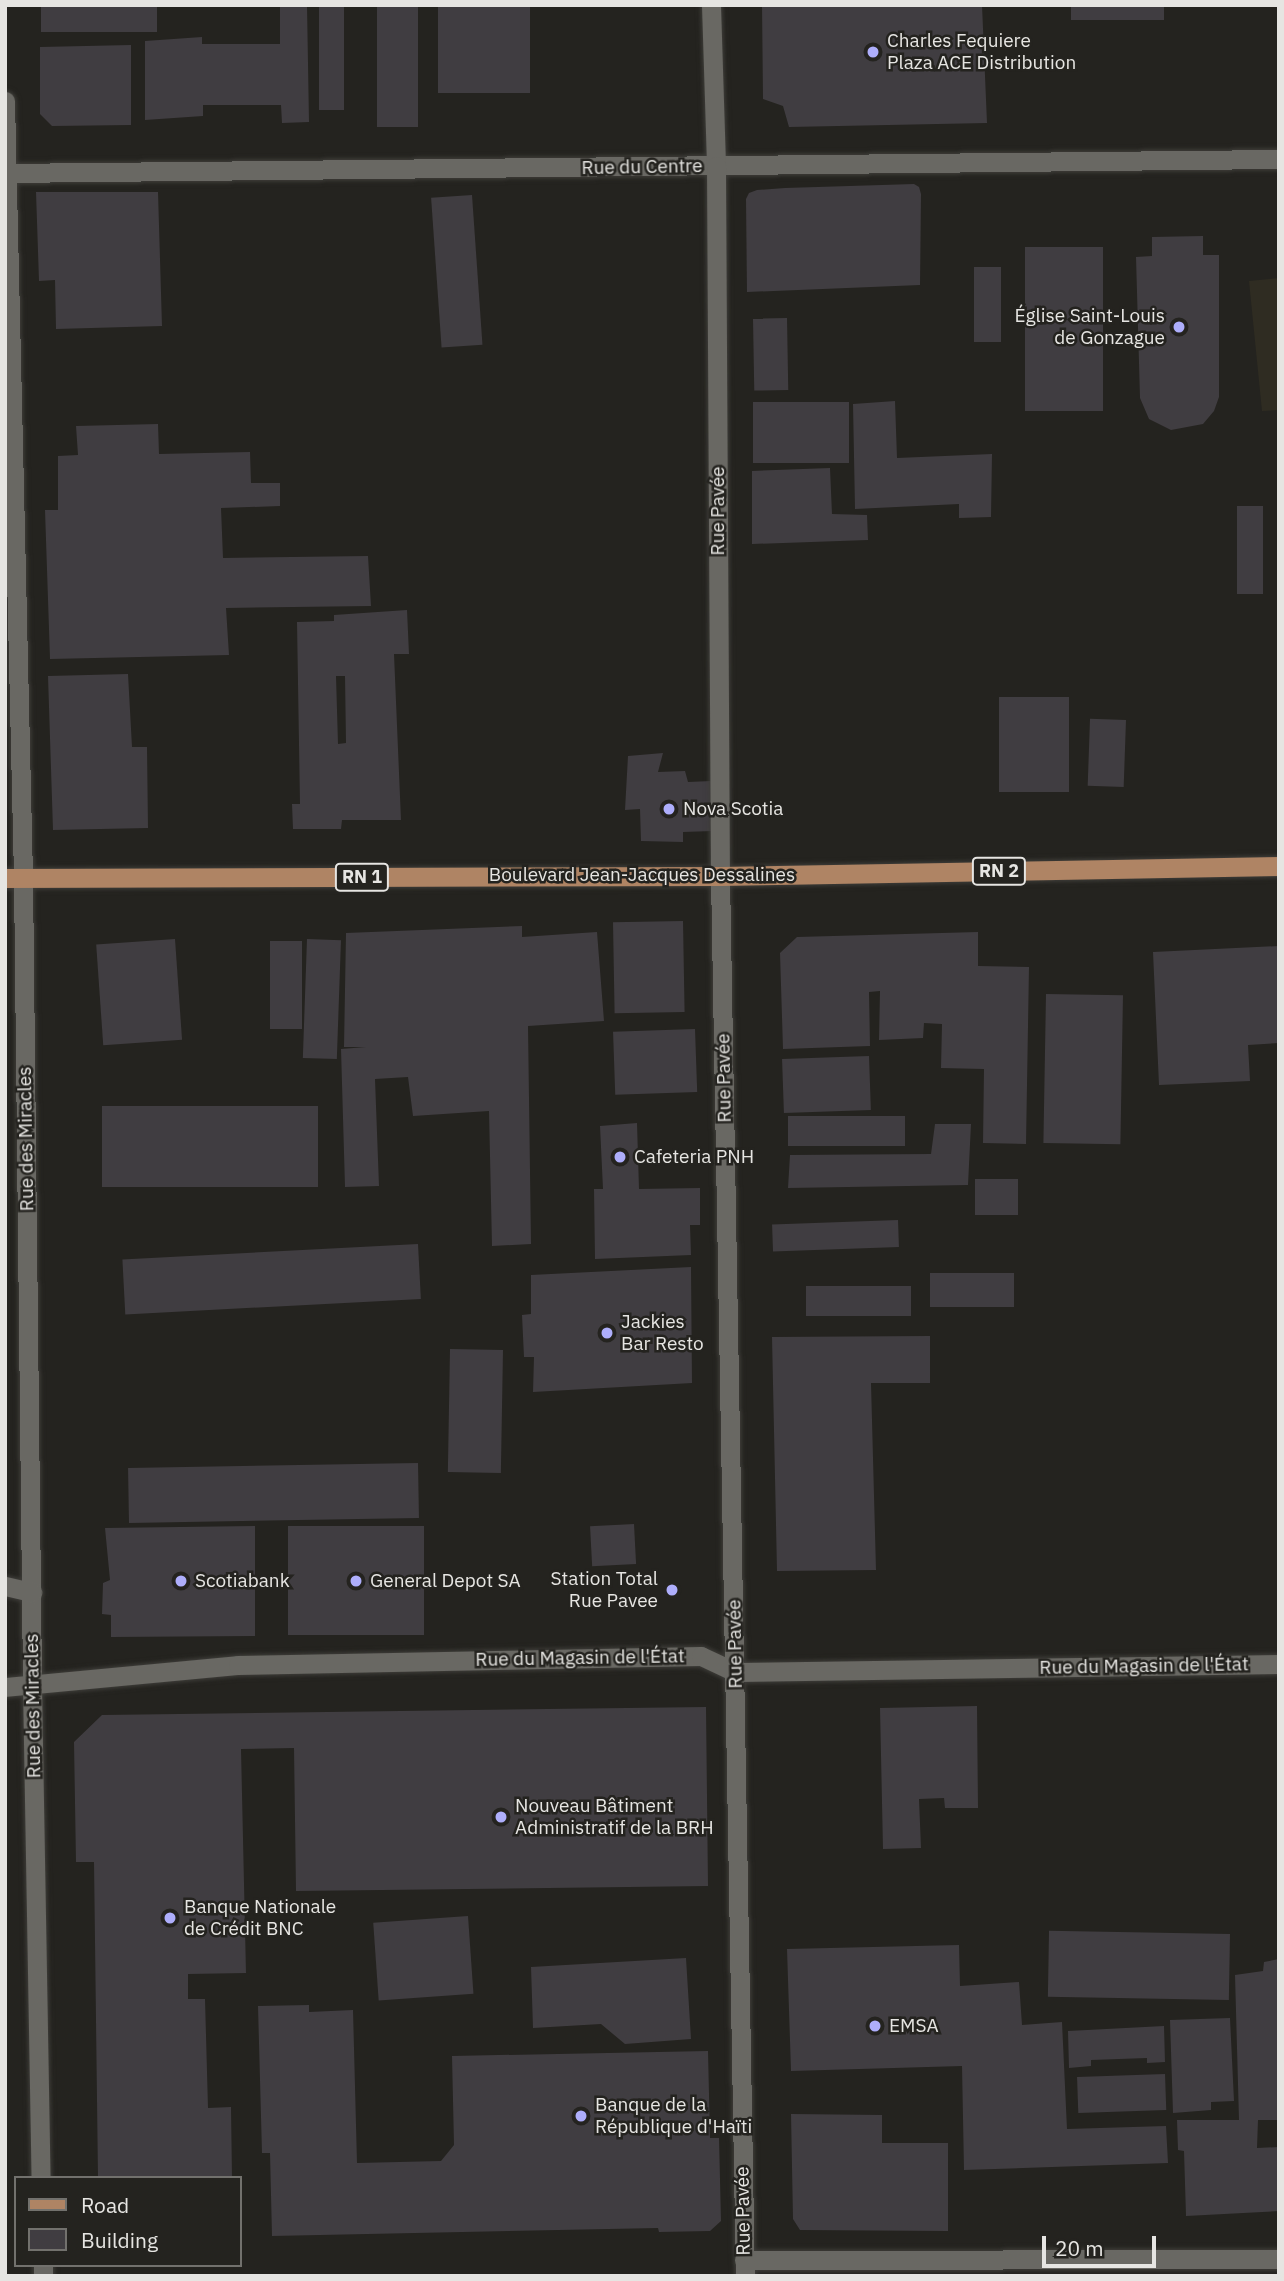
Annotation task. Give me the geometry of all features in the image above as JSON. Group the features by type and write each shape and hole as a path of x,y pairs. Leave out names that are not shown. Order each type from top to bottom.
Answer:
{"main road":[{"name":"Boulevard Jean-Jacques Dessalines","path":"14,878 720,876 1279,866"}],"street":[{"name":"Rue Pavée","path":"710,5 716,166 720,876 736,1672 744,2268"},
{"name":"Rue des Miracles","path":"5,101 14,878 32,1592 41,2176"},
{"name":"Rue du Centre","path":"6,173 1279,159"},
{"path":"5,1586 32,1592"},
{"name":"Rue du Magasin de l'État","path":"5,1687 238,1665 701,1656 736,1672 1279,1664"},
{"path":"744,2268 1279,2259"}],"shaded area":[{"path":"1279,278 1279,410 1262,411 1249,281"}],"building":[{"path":"41,5 157,5 157,32 41,32"},
{"path":"280,5 307,5 309,122 282,123 281,105 203,105 203,116 145,120 145,41 202,37 202,44 280,44"},
{"path":"319,5 344,5 344,110 319,110"},
{"path":"377,5 418,5 418,127 377,127"},
{"path":"438,5 530,5 530,93 438,93"},
{"name":"Charles Fequiere Plaza ACE Distribution","path":"762,5 982,5 987,123 789,127 783,106 763,99"},
{"path":"1071,5 1164,5 1164,20 1071,20"},
{"path":"131,45 131,125 52,126 40,114 40,47"},
{"path":"914,184 919,187 921,194 920,285 747,292 746,199 749,193 785,188"},
{"path":"36,192 158,192 162,326 56,329 55,280 39,281"},
{"path":"472,195 482,345 442,347 431,198"},
{"name":"Église Saint-Louis de Gonzague","path":"1203,236 1203,255 1219,255 1219,397 1214,411 1203,424 1171,430 1149,419 1140,398 1136,257 1152,256 1152,237"},
{"path":"1025,247 1103,247 1103,411 1025,411"},
{"path":"974,267 1001,267 1001,342 974,342"},
{"path":"787,318 788,390 754,391 753,319"},
{"path":"895,401 897,458 992,454 991,517 959,518 959,504 855,509 853,404"},
{"path":"753,402 849,402 849,463 753,463"},
{"path":"158,424 159,454 250,452 251,483 280,483 280,506 221,508 223,558 368,556 371,606 226,608 229,655 50,659 45,510 58,510 58,456 78,455 76,426"},
{"path":"830,468 832,514 867,515 868,540 752,544 752,471"},
{"path":"1237,506 1263,506 1263,594 1237,594"},
{"path":"407,610 409,654 394,654 401,820 342,820 341,829 293,829 292,804 300,804 297,622 334,621 334,615","holes":["336,676 345,676 346,743 338,744"]},
{"path":"128,674 132,747 147,747 148,828 53,830 48,676"},
{"path":"999,697 1069,697 1069,792 999,792"},
{"path":"1090,719 1126,720 1124,787 1088,786"},
{"path":"663,753 658,772 685,771 688,782 711,781 713,831 683,832 683,842 641,841 640,809 625,810 628,756"},
{"path":"683,921 685,1012 615,1013 613,922"},
{"path":"522,926 522,937 597,932 604,1021 528,1026 531,1244 492,1246 489,1111 413,1116 408,1077 375,1079 379,1186 345,1187 341,1049 366,1047 344,1047 346,933"},
{"path":"978,932 978,966 1029,967 1026,1144 983,1143 984,1069 941,1068 942,1024 924,1023 923,1038 879,1040 880,991 869,992 870,1046 783,1049 780,953 797,937"},
{"path":"175,939 182,1040 103,1045 96,945"},
{"path":"307,939 341,940 337,1059 303,1058"},
{"path":"270,941 302,941 302,1029 270,1029"},
{"path":"1279,946 1279,1043 1248,1045 1250,1081 1159,1085 1153,952"},
{"path":"1046,994 1123,995 1120,1144 1043,1143"},
{"path":"695,1029 697,1092 615,1095 613,1032"},
{"path":"869,1056 871,1110 784,1113 782,1059"},
{"path":"102,1106 318,1106 318,1187 102,1187"},
{"path":"788,1116 905,1116 905,1146 788,1146"},
{"name":"Cafeteria PNH","path":"637,1123 639,1189 700,1188 700,1225 690,1225 691,1255 595,1259 594,1189 603,1189 600,1126"},
{"path":"935,1124 971,1124 968,1185 788,1188 790,1155 931,1154"},
{"path":"975,1179 1018,1179 1018,1215 975,1215"},
{"path":"898,1220 899,1247 773,1251 772,1224"},
{"path":"418,1244 421,1299 125,1314 122,1259"},
{"path":"691,1267 692,1383 533,1392 534,1357 524,1357 522,1315 531,1314 531,1275"},
{"path":"930,1273 1014,1273 1014,1307 930,1307"},
{"path":"806,1286 911,1286 911,1316 806,1316"},
{"path":"930,1336 930,1383 871,1383 876,1570 777,1571 772,1337"},
{"path":"450,1349 503,1350 501,1473 448,1472"},
{"path":"418,1463 419,1518 129,1523 128,1468"},
{"path":"634,1524 636,1564 592,1566 590,1526"},
{"name":"Scotiabank","path":"255,1526 255,1636 111,1637 111,1615 102,1614 103,1583 110,1580 105,1528"},
{"name":"General Depot SA","path":"288,1526 424,1526 424,1635 288,1635"},
{"path":"977,1706 978,1808 945,1808 944,1798 919,1799 921,1848 883,1849 880,1708"},
{"path":"706,1707 708,1886 296,1891 294,1748 241,1749 246,1973 188,1974 188,1999 205,1999 208,2108 231,2107 232,2176 98,2176 94,1862 76,1862 74,1742 102,1715"},
{"path":"468,1916 473,1994 379,2000 373,1923"},
{"path":"1049,1931 1230,1934 1229,2000 1048,1997"},
{"path":"959,1945 960,1986 1019,1982 1022,2025 1062,2022 1067,2129 1166,2126 1168,2163 964,2170 962,2066 791,2071 787,1949"},
{"path":"686,1958 691,2039 625,2044 601,2024 533,2028 531,1967"},
{"path":"1279,1959 1279,2120 1258,2120 1257,2148 1279,2147 1279,2211 1186,2216 1184,2151 1178,2150 1177,2120 1239,2120 1235,1975 1263,1971 1264,1962"},
{"name":"Banque de la République d'Haïti","path":"309,2005 309,2012 353,2010 357,2163 441,2161 454,2145 452,2056 708,2051 710,2138 719,2138 721,2221 710,2231 659,2232 658,2228 272,2236 270,2153 262,2153 258,2006"},
{"path":"1230,2018 1234,2101 1211,2102 1211,2110 1173,2113 1170,2020"},
{"path":"1164,2026 1165,2062 1147,2063 1147,2058 1091,2060 1091,2066 1069,2068 1068,2031"},
{"path":"1165,2074 1166,2110 1078,2113 1077,2077"},
{"path":"791,2114 882,2115 882,2143 948,2143 948,2231 800,2230 793,2219"}],"place":[{"name":"Charles Fequiere Plaza ACE Distribution","path":"873,52"},
{"name":"Église Saint-Louis de Gonzague","path":"1179,327"},
{"name":"Nova Scotia","path":"669,809"},
{"name":"Cafeteria PNH","path":"620,1157"},
{"name":"Jackies Bar Resto","path":"607,1333"},
{"name":"Scotiabank","path":"181,1581"},
{"name":"General Depot SA","path":"356,1581"},
{"name":"Station Total Rue Pavee","path":"672,1590"},
{"name":"Nouveau Bâtiment Administratif de la BRH","path":"501,1817"},
{"name":"Banque Nationale de Crédit BNC","path":"170,1918"},
{"name":"EMSA","path":"875,2026"},
{"name":"Banque de la République d'Haïti","path":"581,2116"}]}
